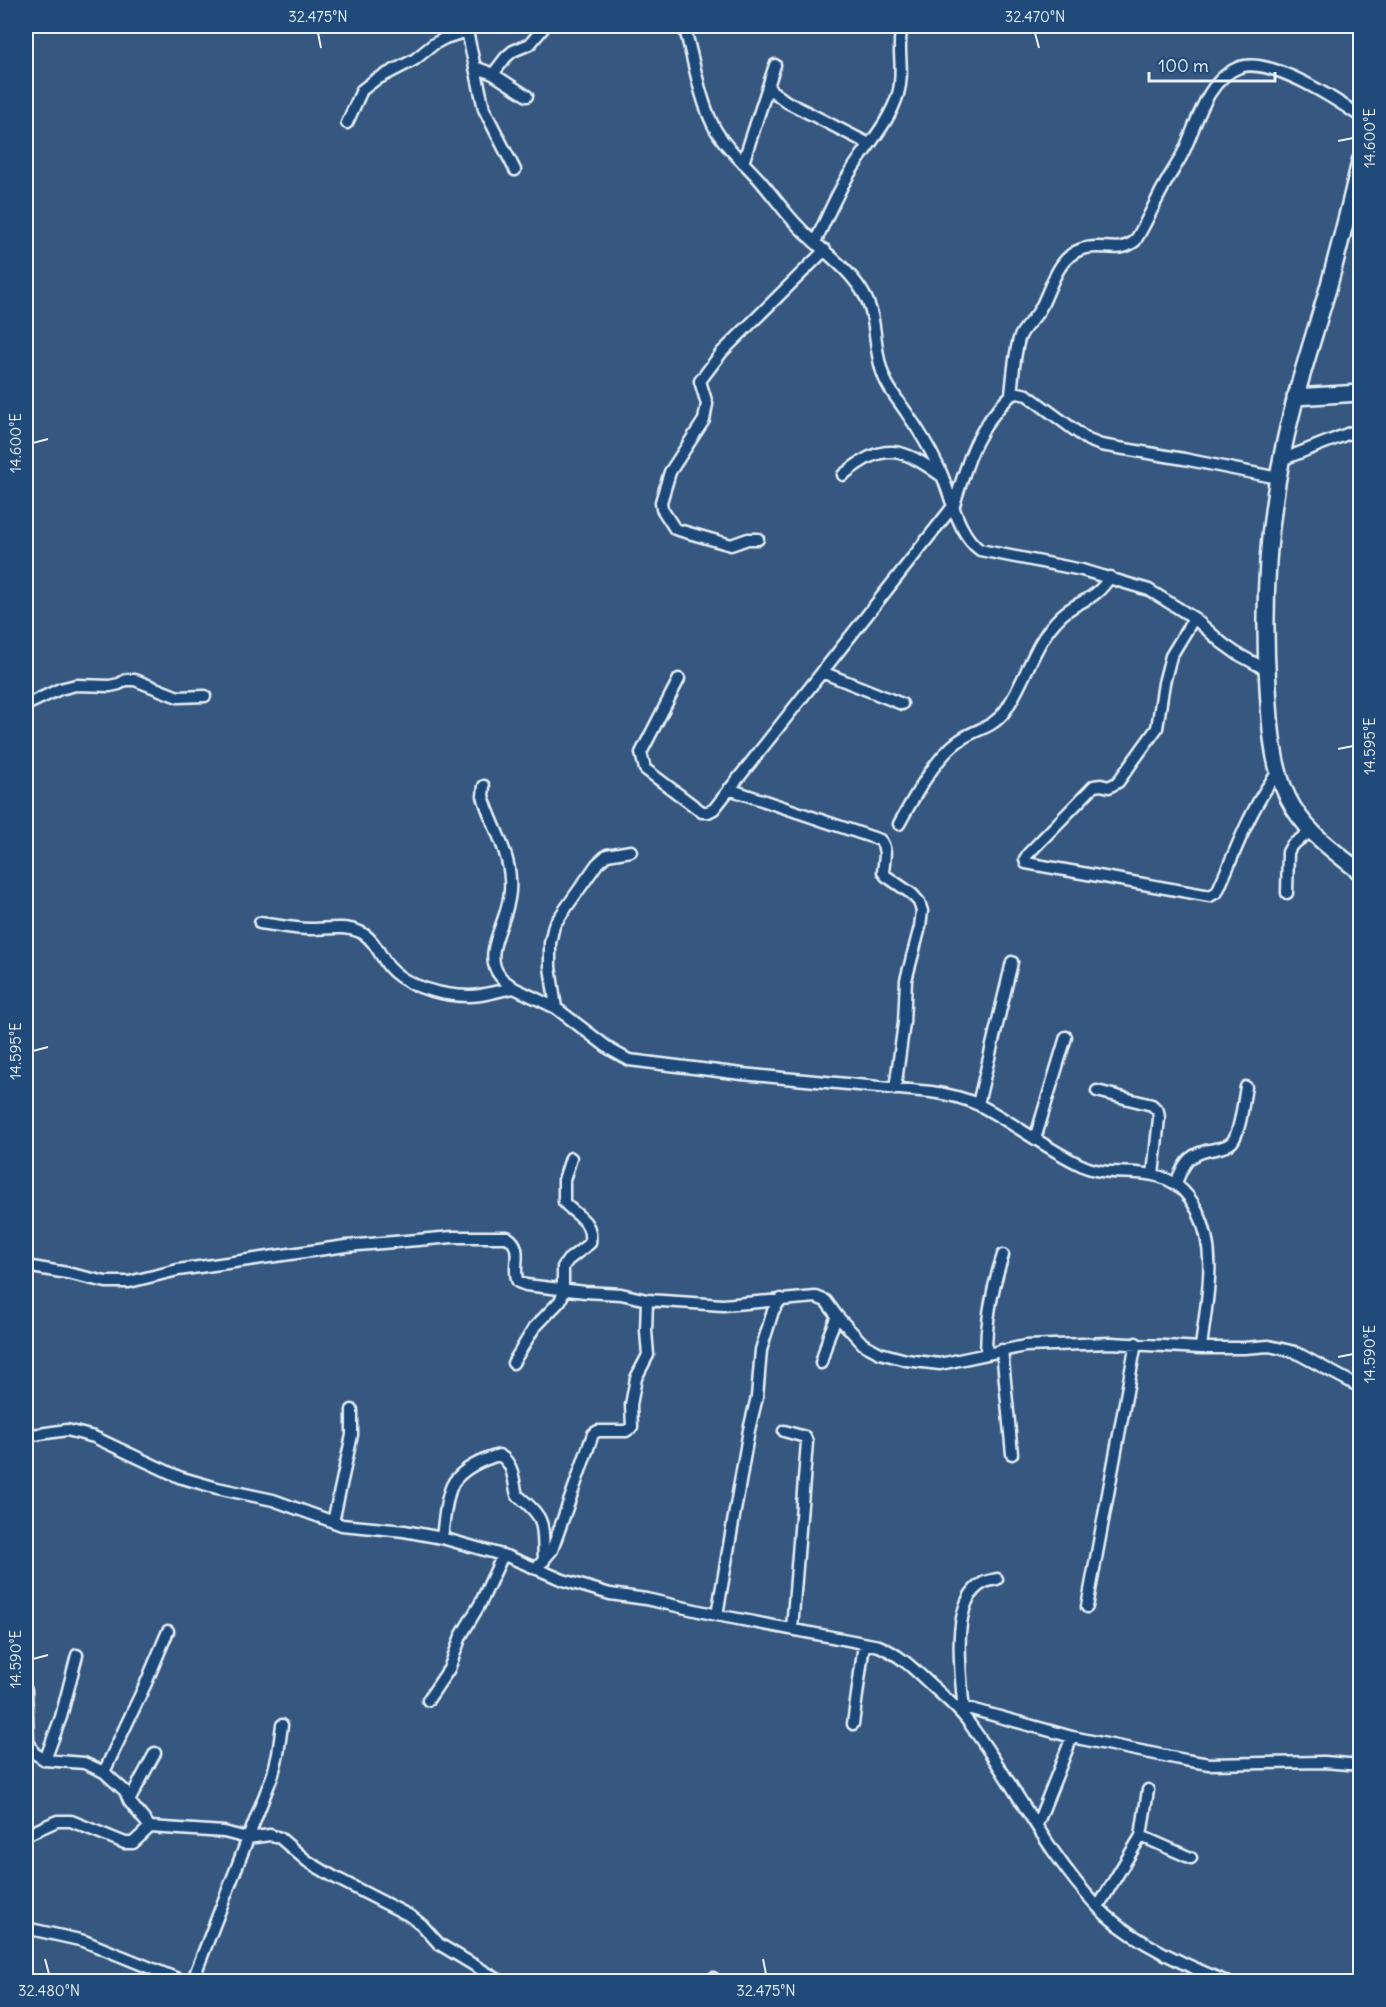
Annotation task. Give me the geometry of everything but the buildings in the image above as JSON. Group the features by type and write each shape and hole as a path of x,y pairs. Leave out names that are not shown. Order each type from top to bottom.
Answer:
{"street":[{"path":"493,74 506,57 513,51 530,44 545,26"},
{"path":"686,26 707,111 722,139 800,229 825,250 858,284 872,317 876,354 884,380 925,441 943,477 965,534 973,544 980,550 1110,577 1149,590 1194,618 1222,643 1267,670"},
{"path":"815,242 847,178 890,114 898,95 902,79 902,26"},
{"path":"347,123 362,90 375,80 414,60 445,38 471,28 475,67 484,109 515,170"},
{"path":"743,164 775,65"},
{"path":"475,67 493,74 527,96"},
{"path":"680,679 642,753 645,768 702,812 708,812 714,809 954,505 972,448 981,431 1011,395 1023,329 1039,311 1057,272 1071,255 1081,249 1099,247 1122,249 1135,241 1182,154 1205,102 1223,78 1240,67 1268,68 1298,78 1360,116"},
{"path":"768,88 787,102 869,144"},
{"path":"1360,161 1329,284 1295,397 1281,460 1266,586 1267,670 1274,749 1279,771 1288,798 1310,832 1360,872"},
{"path":"758,539 730,544 675,529 667,519 661,502 670,472 704,420 707,404 700,381 704,374 722,352 825,250"},
{"path":"1011,395 1018,393 1027,395 1088,440 1101,445 1278,478"},
{"path":"1295,397 1360,393"},
{"path":"1281,460 1360,429"},
{"path":"843,475 873,454 886,451 901,453 923,462 943,477"},
{"path":"898,824 923,783 948,750 960,740 992,725 1005,710 1044,639 1061,616 1094,596 1110,577"},
{"path":"1194,618 1171,656 1157,728 1118,782 1109,787 1094,786 1028,854 1025,859 1026,863 1210,896 1217,892 1244,829 1266,788 1279,771"},
{"path":"822,672 902,704"},
{"path":"26,705 60,689 76,685 110,686 126,680 135,680 178,697 205,696"},
{"path":"484,786 483,796 505,855 510,877 510,894 493,956 500,976 514,988 556,1008 611,1050 629,1060 647,1064 952,1095 978,1104 1083,1167 1153,1175 1176,1183 1190,1198 1202,1220 1209,1241 1211,1260 1201,1348"},
{"path":"729,789 880,840 884,844 885,852 883,872 919,902 920,927 906,980 904,1023 895,1089"},
{"path":"1287,893 1288,852 1292,845 1310,832"},
{"path":"556,1008 550,968 550,943 554,925 597,864 607,855 631,851"},
{"path":"260,923 309,929 351,929 362,932 372,941 389,967 414,985 469,996 486,995 514,988"},
{"path":"978,1104 1012,962"},
{"path":"1035,1140 1066,1037"},
{"path":"1176,1183 1182,1168 1191,1156 1197,1152 1224,1147 1232,1142 1237,1133 1246,1087"},
{"path":"1097,1091 1152,1105 1158,1110 1153,1175"},
{"path":"513,1363 534,1328 560,1301 563,1294 563,1267 568,1260 590,1244 591,1235 588,1227 581,1216 564,1202 564,1180 571,1158"},
{"path":"26,1266 106,1282 129,1282 178,1270 346,1246 453,1237 507,1237 514,1241 517,1250 515,1276 518,1282 563,1290 723,1305 816,1297 826,1301 863,1344 880,1353 906,1360 940,1364 1025,1346 1136,1343 1201,1348 1269,1346 1295,1352 1360,1387"},
{"path":"986,1354 986,1327 993,1286 1004,1255"},
{"path":"540,1565 552,1550 558,1536 593,1434 598,1431 626,1431 632,1427 631,1405 636,1377 648,1355 647,1299"},
{"path":"717,1615 757,1396 761,1350 773,1311 782,1299"},
{"path":"821,1363 837,1316"},
{"path":"1087,1606 1136,1343"},
{"path":"1002,1350 1012,1454"},
{"path":"333,1522 352,1435 352,1410"},
{"path":"26,1436 67,1430 94,1437 178,1477 273,1500 342,1525 404,1531 442,1538 540,1565 563,1580 610,1594 646,1599 879,1646 895,1652 964,1712 1037,1826 1068,1871 1098,1907 1115,1923 1191,1967 1202,1977 1227,1982"},
{"path":"784,1431 800,1434 807,1442 792,1629"},
{"path":"442,1538 448,1500 456,1478 483,1461 499,1455 509,1462 517,1495 531,1505 543,1524 545,1534 540,1565"},
{"path":"428,1700 448,1669 461,1636 504,1555"},
{"path":"964,1712 960,1640 963,1616 973,1592 983,1584 997,1579"},
{"path":"104,1772 168,1631"},
{"path":"853,1724 864,1644"},
{"path":"45,1760 61,1717 77,1655"},
{"path":"26,1690 28,1741 34,1753 45,1760 84,1763 104,1772 125,1791 129,1801 150,1827"},
{"path":"964,1712 1072,1737 1209,1764 1324,1762 1360,1764"},
{"path":"192,1982 273,1774 282,1725"},
{"path":"1037,1826 1072,1737"},
{"path":"129,1801 155,1753"},
{"path":"1098,1907 1140,1836 1148,1790"},
{"path":"26,1835 63,1819 125,1843 133,1843 150,1827 224,1832 247,1838 270,1834 280,1838 307,1862 412,1917 439,1944 502,1982"},
{"path":"1140,1836 1191,1857"},
{"path":"26,1928 84,1941 185,1982"}]}
